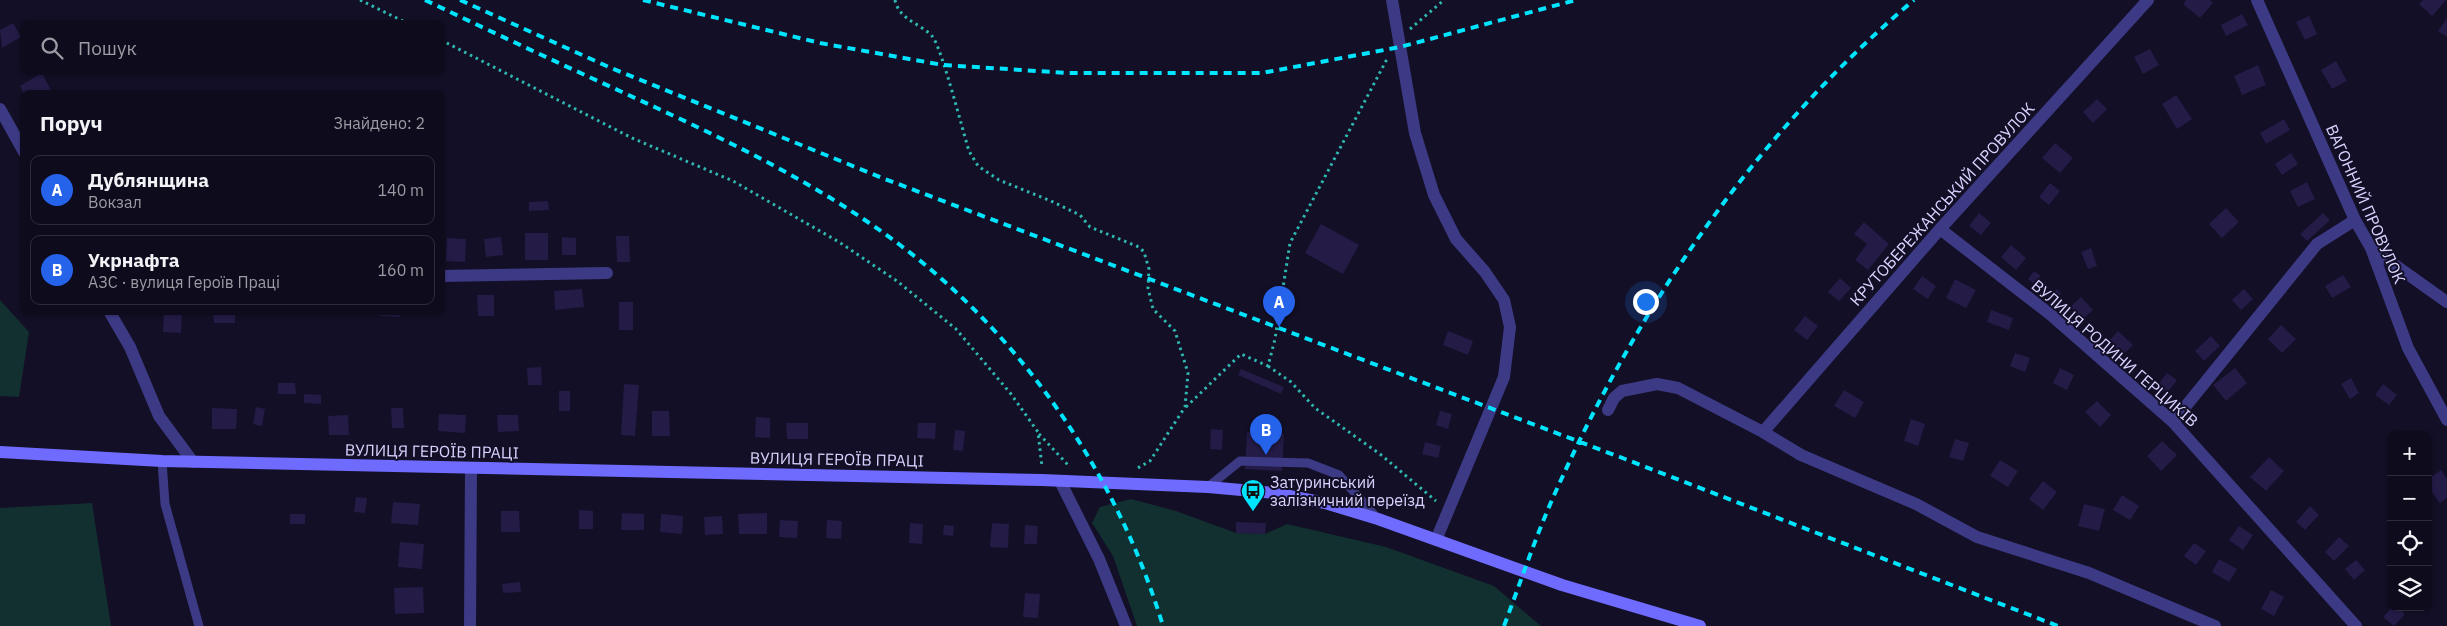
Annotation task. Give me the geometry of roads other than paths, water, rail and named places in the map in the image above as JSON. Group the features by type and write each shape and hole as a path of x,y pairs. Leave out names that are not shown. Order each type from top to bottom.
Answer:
{"main road":[{"name":"ВУЛИЦЯ ГЕРОЇВ ПРАЦІ","path":"0,452 59,457 193,462 1042,480 1208,487 1274,494 1325,503 1378,519 1471,554 1665,620 1692,625"}],"street":[{"path":"1392,0 1415,133 1434,195 1456,238 1485,272 1504,300 1510,327 1504,377 1436,540"},
{"name":"КРУТОБЕРЕЖАНСЬКИЙ ПРОВУЛОК","path":"1762,432 1940,229 2148,0"},
{"name":"ВАГОННИЙ ПРОВУЛОК","path":"2257,0 2356,220 2371,248 2408,348 2447,420"},
{"path":"0,109 20,145"},
{"path":"2174,422 2317,244 2356,220"},
{"name":"ВУЛИЦЯ РОДИНИ ГЕРЦИКІВ","path":"1940,229 2052,315 2174,422 2356,626"},
{"path":"2371,248 2447,302"},
{"path":"445,276 607,273"},
{"path":"115,315 159,416 193,462"},
{"path":"1608,410 1614,398 1622,391 1658,384 1678,388 1762,432 1801,455 1916,504 1977,537 2089,574 2215,626"},
{"path":"470,626 471,469"},
{"path":"1060,481 1099,559 1126,626"}],"lane":[{"path":"162,461 164,504 198,626"},
{"path":"1208,487 1240,461 1308,463 1339,475 1378,519"}],"railway":[{"path":"425,0 694,125 765,161 834,200 868,222 900,245 945,282 988,323 1062,415 1093,465 1120,517 1144,571 1163,626"},
{"path":"460,0 611,68 885,179 1625,459 2058,626"},
{"path":"643,0 820,43 943,65 1069,73 1262,73 1400,47 1576,0"},
{"path":"1504,626 1535,541 1556,491 1589,422 1625,354 1664,289 1707,225 1754,164 1804,106 1857,51 1914,0"}],"place":[{"name":"Дублянщина","path":"1279,327"},
{"name":"Укрнафта","path":"1266,455"},
{"name":"Затуринський залізничний переїзд","path":"1253,512"}]}
